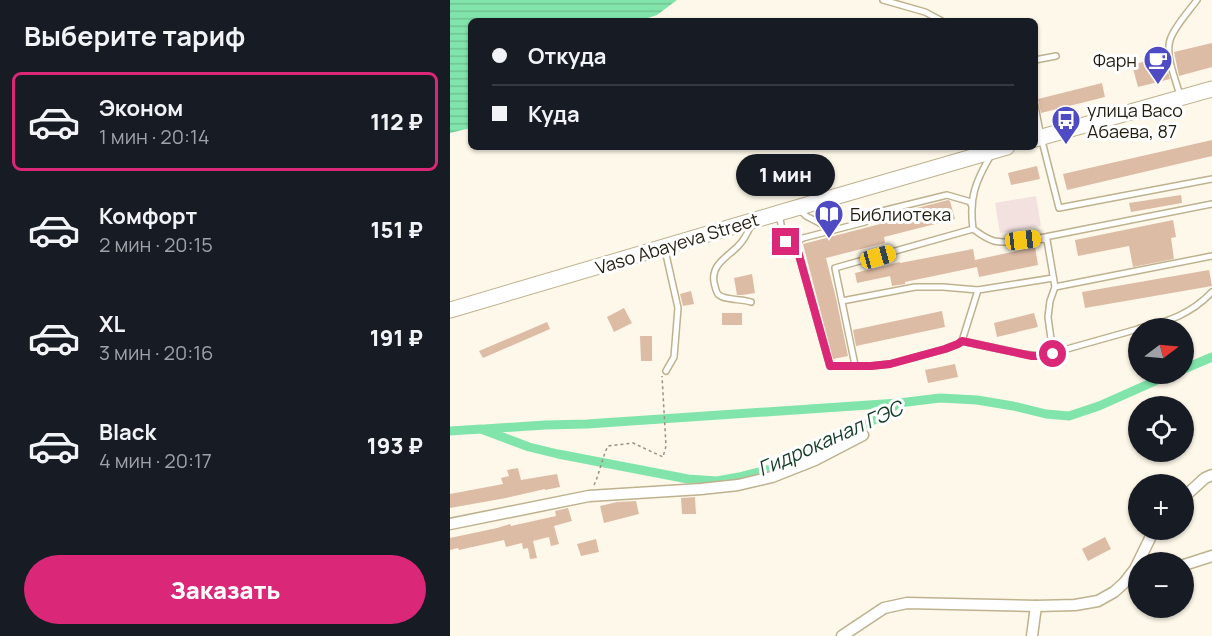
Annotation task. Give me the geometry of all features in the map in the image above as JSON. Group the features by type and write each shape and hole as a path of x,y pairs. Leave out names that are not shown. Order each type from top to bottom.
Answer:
{"street":[{"path":"1038,138 1212,89"},
{"name":"Vaso Abayeva Street","path":"450,310 997,150"},
{"path":"450,524 589,496 738,485 772,477 815,460 863,435"},
{"path":"1194,488 1212,475"},
{"path":"1194,562 1212,556"},
{"path":"842,636 884,608 907,603 1075,605 1098,601 1114,592 1128,579"},
{"path":"1032,636 1036,606"}],"lane":[{"path":"883,0 925,12 936,18"},
{"path":"1180,98 1170,62 1169,47 1171,37 1197,0"},
{"path":"1038,59 1056,56"},
{"path":"1038,138 1059,208 1212,179"},
{"path":"999,150 980,174 971,204 974,229 995,242 1039,238 1212,204"},
{"path":"790,246 803,238 865,222 874,213 947,195 971,202 971,204"},
{"path":"798,208 806,216 833,230"},
{"path":"779,213 786,242 797,248 830,366 890,364 958,344 962,341 978,290"},
{"path":"751,302 723,298 718,295 713,278 714,270 721,261 746,237 753,220"},
{"path":"855,365 835,268 974,229"},
{"path":"1039,238 1047,240 1055,287 1048,317 1053,354"},
{"path":"664,247 678,308 674,357 666,371"},
{"path":"1055,287 1212,256"},
{"path":"842,301 915,287 978,290 1053,278"},
{"path":"1174,318 1197,306 1212,292"},
{"path":"962,341 1032,356 1042,356 1128,332"}],"path":[{"path":"589,496 608,446 633,443 663,457 666,446 661,377 666,371"}],"shaded area":[{"path":"450,0 677,0 657,15 648,18 468,18 468,129 450,133"},
{"path":"1036,196 1041,226 1000,233 995,203"}],"building":[{"path":"1212,43 1212,67 1179,76 1174,52"},
{"path":"1164,56 1170,79 1138,87 1132,65"},
{"path":"1102,83 1105,97 1041,113 1038,99"},
{"path":"1212,140 1212,156 1067,190 1063,174"},
{"path":"1037,166 1040,179 1011,185 1008,173"},
{"path":"1181,195 1182,203 1131,212 1129,203"},
{"path":"948,200 955,219 884,237 885,243 826,258 848,356 833,359 803,244 880,224 878,218"},
{"path":"1173,220 1176,237 1171,238 1174,259 1133,267 1129,246 1078,256 1075,240"},
{"path":"1035,247 1038,265 979,277 977,267 892,286 890,276 857,283 855,273 900,262 973,249 975,260"},
{"path":"1209,270 1212,286 1085,308 1082,292"},
{"path":"752,274 755,293 737,295 734,278"},
{"path":"691,291 694,304 683,306 680,294"},
{"path":"624,308 632,323 614,332 607,317"},
{"path":"942,311 945,327 856,346 853,330"},
{"path":"722,313 742,313 742,325 722,325"},
{"path":"1034,313 1038,327 997,337 994,323"},
{"path":"547,322 550,329 483,358 479,351"},
{"path":"640,336 652,336 652,361 641,361"},
{"path":"955,364 958,377 928,383 925,370"},
{"path":"518,468 521,480 557,474 560,487 450,508 450,494 503,484 501,478 509,476 507,470"},
{"path":"695,497 696,514 682,514 681,498"},
{"path":"636,501 639,514 604,523 600,506"},
{"path":"568,508 572,521 554,526 559,544 551,546 549,537 533,541 537,558 530,559 528,548 523,549 522,543 506,547 504,540 450,550 450,538 556,516 555,511"},
{"path":"1105,537 1111,549 1088,561 1082,549"},
{"path":"596,539 599,552 581,556 577,544"}],"waterway":[{"name":"Гидроканал ГЭС","path":"1194,365 1212,357"},
{"name":"Гидроканал ГЭС","path":"450,431 481,429 529,447 558,454 688,479 717,481 770,469 874,420 899,403 940,398 977,400 1046,414 1069,416 1099,406 1148,384"},
{"path":"484,429 898,403"}],"place":[{"name":"Фарн","path":"1158,86"},
{"name":"улица Васо Абаева, 87","path":"1066,146"},
{"name":"Библиотека","path":"829,240"}],"route":[{"path":"786,242 797,248 830,366 890,364 945,349 962,341 1032,356 1053,354"}]}
